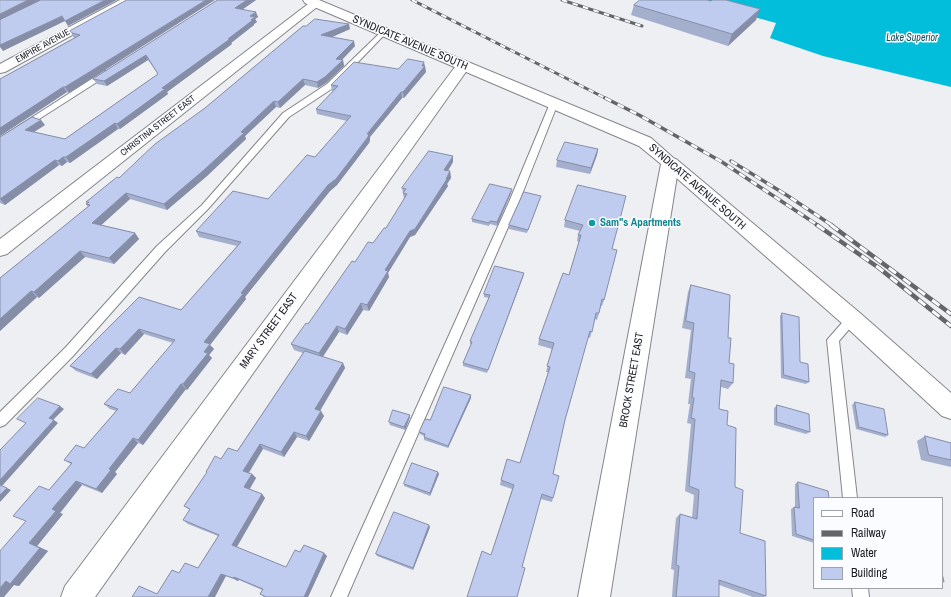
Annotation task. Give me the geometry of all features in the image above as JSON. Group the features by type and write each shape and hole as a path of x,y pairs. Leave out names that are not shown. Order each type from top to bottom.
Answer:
{"street":[{"name":"EMPIRE AVENUE","path":"4,65 128,0"},
{"name":"SYNDICATE AVENUE SOUTH","path":"313,1 645,142 852,319 951,408"},
{"name":"CHRISTINA STREET EAST","path":"0,249 313,1"},
{"name":"MARY STREET EAST","path":"76,597 463,66"},
{"name":"BROCK STREET EAST","path":"594,597 670,163"}],"lane":[{"path":"0,421 69,352 162,249 205,207 286,115 330,86 384,32"},
{"path":"0,142 112,70"},
{"path":"339,597 514,202 554,103"},
{"path":"850,497 833,340 852,319"}],"water":[{"name":"Lake Superior","path":"692,0 951,0 951,87 823,56 770,38 776,23"}],"building":[{"path":"0,0 28,0 0,14"},
{"path":"41,0 105,0 65,21 62,16 0,45 0,20"},
{"path":"127,0 206,0 63,87 0,128 0,79 80,35 70,31"},
{"path":"218,0 247,0 235,8 256,12 250,16 255,17 228,39 230,39 162,88 165,89 117,124 115,123 66,157 63,157 58,161 55,160 0,199 0,137 32,117 41,120 25,130 65,139 158,74 146,55 104,81 93,79"},
{"path":"640,0 726,0 760,9 732,34 634,5"},
{"path":"315,19 349,24 321,35 354,41 336,59 343,60 325,77 317,82 303,79 278,102 274,101 241,132 244,133 164,204 126,193 92,223 135,233 109,258 80,251 34,292 31,291 0,319 0,278 90,205 86,204 89,202 86,202 117,177 119,178 155,144 205,108 303,26 306,26"},
{"path":"408,59 424,62 422,66 425,66 403,92 401,92 367,134 369,134 368,137 336,179 328,185 241,293 243,294 204,342 210,344 204,352 208,353 183,384 181,384 138,440 133,438 109,469 111,470 96,489 76,481 52,509 56,511 29,543 40,548 10,584 6,581 0,588 0,551 26,521 13,516 39,486 49,490 72,463 64,460 76,445 84,448 118,409 104,404 118,389 130,393 175,340 139,329 120,349 116,348 91,374 70,366 139,297 181,310 241,242 196,231 233,191 268,199 307,155 315,157 351,116 316,109 338,86 331,85 354,62 398,69"},
{"path":"565,142 598,149 591,168 557,160"},
{"path":"429,151 453,156 444,170 450,171 447,179 415,229 410,231 385,270 388,271 367,305 361,303 345,329 337,326 319,353 291,344 306,323 308,324 352,261 355,262 368,242 373,243 384,228 386,228 407,194 403,193 406,189 402,188"},
{"path":"490,184 512,189 497,222 490,221 489,223 472,219"},
{"path":"578,185 626,196 612,249 617,250 604,300 602,299 599,313 596,313 592,332 590,331 565,420 553,474 559,476 553,498 542,494 522,567 525,568 517,597 467,597 482,551 491,555 514,485 501,480 507,459 520,463 550,367 547,366 554,343 539,339 563,273 569,275 581,235 578,235 583,225 565,220"},
{"path":"524,192 541,196 528,230 509,225"},
{"path":"495,266 524,273 488,370 463,363 472,342 470,341 490,295 484,294"},
{"path":"691,285 730,295 728,338 731,338 729,363 734,364 733,383 721,380 719,409 728,411 727,425 736,428 735,487 743,490 740,533 765,541 766,596 719,580 719,597 676,597 679,566 676,565 680,514 697,519 699,490 689,486 695,419 691,418 694,398 692,397 695,373 689,371 694,323 686,321"},
{"path":"782,313 799,317 800,362 808,364 809,382 784,375"},
{"path":"305,351 343,363 315,409 321,411 306,436 294,432 281,452 260,444 243,471 252,474 244,487 262,494 232,545 286,567 295,550 300,552 304,545 324,553 304,597 266,597 260,594 263,589 234,577 221,574 208,597 132,597 139,586 157,594 172,570 179,573 185,563 198,568 219,535 183,520 190,509 184,506 207,472 215,456 221,459 228,448 237,451"},
{"path":"444,387 471,395 448,446 424,437 425,434 419,432 425,419 430,420"},
{"path":"38,398 60,406 49,418 54,420 0,480 0,450 26,423 17,419"},
{"path":"855,402 884,409 888,435 859,427"},
{"path":"777,405 809,414 810,432 777,422"},
{"path":"393,410 410,415 404,427 389,422"},
{"path":"925,436 951,443 951,460 929,455"},
{"path":"412,463 438,472 430,493 404,484"},
{"path":"798,482 828,491 829,497 813,497 813,540 796,534 794,507 799,508"},
{"path":"0,485 7,488 0,495"},
{"path":"394,512 429,525 413,568 376,554"}],"railway":[{"path":"412,0 607,99"},
{"path":"562,0 642,26"},
{"path":"607,99 639,115 722,162 819,226"},
{"path":"731,161 833,226"},
{"path":"817,225 879,268 951,326"},
{"path":"831,225 951,314"}],"place":[{"name":"Sam\"s Apartments","path":"592,223"}]}
